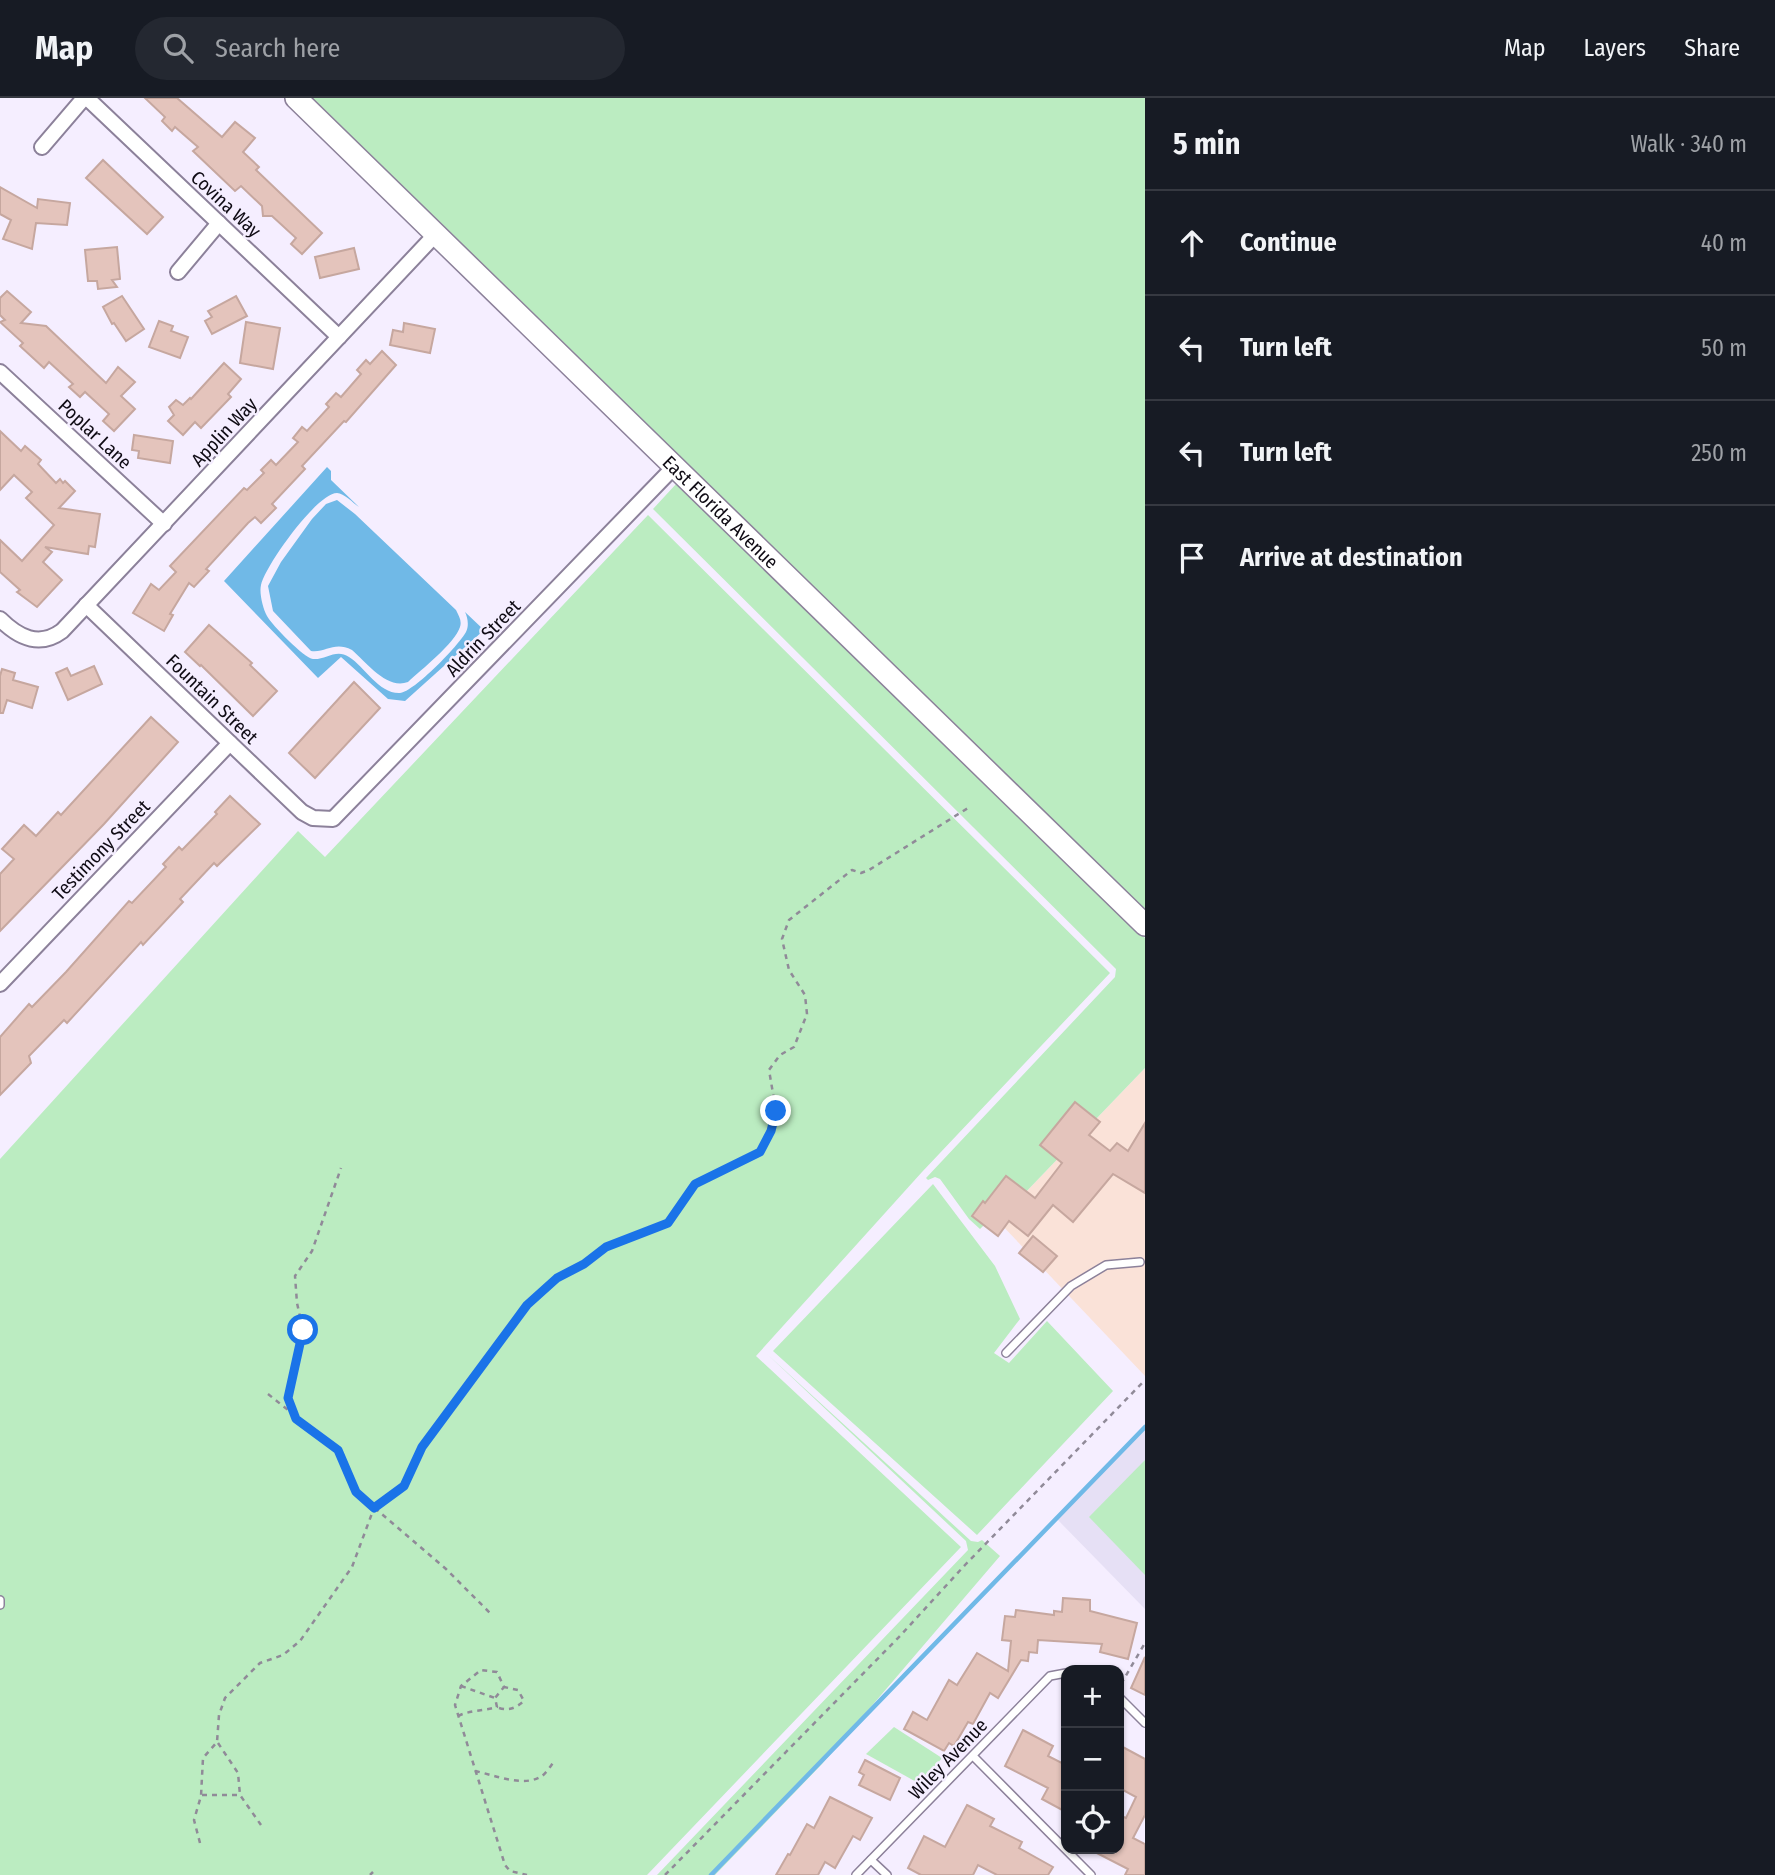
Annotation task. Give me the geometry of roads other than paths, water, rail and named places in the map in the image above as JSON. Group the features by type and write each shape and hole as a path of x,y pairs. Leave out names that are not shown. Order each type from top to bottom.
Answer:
{"street":[{"path":"42,147 86,98"},
{"name":"Covina Way","path":"86,98 339,337"},
{"name":"East Florida Avenue","path":"296,98 1145,925"},
{"path":"178,272 219,223"},
{"name":"Applin Way","path":"0,619 20,636 44,640 55,636 435,235"},
{"name":"Poplar Lane","path":"0,372 164,524"},
{"name":"Aldrin Street","path":"313,818 333,819 343,811 674,467"},
{"name":"Fountain Street","path":"86,605 302,812 313,818"},
{"name":"Testimony Street","path":"0,984 230,743"}],"lane":[{"path":"1006,1353 1071,1286 1107,1265 1144,1262"},
{"name":"Wiley Avenue","path":"856,1875 1050,1676 1061,1674"},
{"path":"1124,1702 1145,1723"},
{"path":"973,1756 1091,1875"},
{"path":"871,1860 887,1875"}],"water":[{"path":"327,467 331,471 331,480 359,507 337,493 328,496 305,517 265,576 261,585 264,609 281,633 309,657 318,659 335,654 344,655 355,661 379,685 400,693 425,677 462,638 468,627 465,612 484,630 405,701 388,699 341,657 318,678 224,581"},
{"path":"337,500 456,610 459,616 460,627 452,641 408,682 385,679 352,650 346,648 311,651 273,611 268,586 281,562 312,519 326,504"}],"waterway":[{"path":"711,1875 1145,1427"}]}
